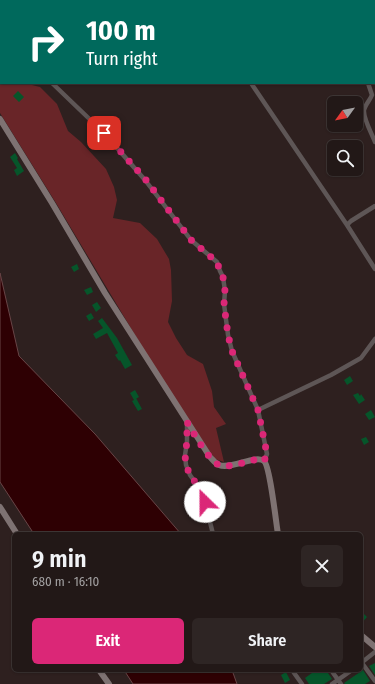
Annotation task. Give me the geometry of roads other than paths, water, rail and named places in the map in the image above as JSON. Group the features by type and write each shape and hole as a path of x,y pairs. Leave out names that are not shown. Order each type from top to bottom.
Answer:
{"main road":[{"path":"0,119 105,293 210,457 219,465 227,467 255,460 264,461 269,474 278,532"},
{"path":"0,506 16,532"},
{"path":"363,637 375,647"},
{"path":"100,672 109,684"}],"street":[{"path":"53,84 104,133 146,180 191,240 217,262 223,277 225,291 224,304 228,335 232,351 258,410 267,454 264,461"},
{"path":"252,84 375,269"},
{"path":"368,84 372,95 364,110 375,142"},
{"path":"347,225 375,206"},
{"path":"258,410 362,358 375,339"},
{"path":"187,422 187,442 185,455 186,465 205,502 212,532"},
{"path":"363,662 375,652"},
{"path":"363,664 375,681"},
{"path":"293,672 302,684"},
{"path":"332,672 340,682"},
{"path":"332,684 340,682 350,672"}]}
